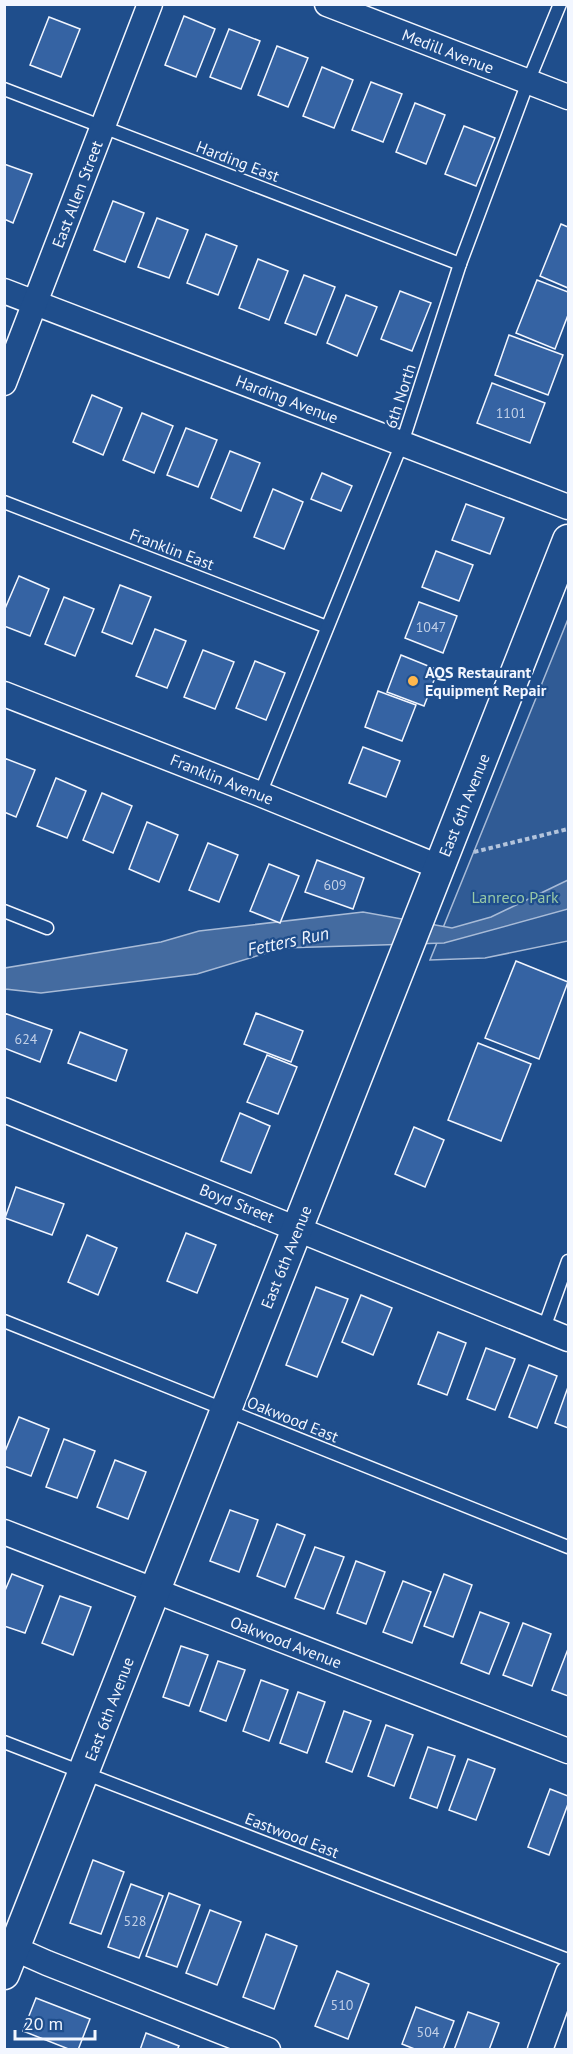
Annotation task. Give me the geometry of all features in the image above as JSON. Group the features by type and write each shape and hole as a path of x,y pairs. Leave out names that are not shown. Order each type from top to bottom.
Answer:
{"street":[{"name":"East Allen Street","path":"4,383 150,4"},
{"name":"Medill Avenue","path":"327,4 568,97"},
{"name":"Harding Avenue","path":"4,291 568,507"},
{"name":"East 6th Avenue","path":"8,1955 84,1773 568,540"},
{"name":"Franklin Avenue","path":"4,694 260,794 434,880"},
{"name":"Boyd Street","path":"4,1110 568,1339"},
{"name":"Oakwood Avenue","path":"4,1532 568,1751"},
{"path":"8,1955 46,1963 268,2049"},
{"path":"540,2049 568,1973"}],"lane":[{"name":"6th North","path":"260,794 402,443 460,264 528,82 560,4"},
{"name":"Harding East","path":"4,89 460,264"},
{"name":"Franklin East","path":"4,502 327,627"},
{"path":"4,911 47,928"},
{"path":"544,1328 568,1261"},
{"name":"Oakwood East","path":"4,1322 568,1547"},
{"name":"Eastwood East","path":"4,1742 568,1960"}],"path":[{"path":"468,854 568,829"}],"shaded area":[{"name":"Lanreco Park","path":"568,619 568,941 485,958 430,960"}],"water":[{"name":"Fetters Run","path":"568,880 568,909 444,943 283,948 197,974 41,993 5,989 5,968 161,942 199,931 363,912 452,928 491,917"}],"building":[{"path":"184,16 215,29 196,77 165,65"},
{"path":"49,17 80,29 61,77 30,65"},
{"path":"229,29 260,41 241,89 210,77"},
{"path":"277,46 308,58 288,107 258,95"},
{"path":"322,67 353,80 334,128 303,116"},
{"path":"371,82 402,94 383,142 352,130"},
{"path":"415,103 445,115 426,164 396,152"},
{"path":"464,126 495,138 476,186 445,174"},
{"path":"4,164 32,174 13,223 4,219"},
{"path":"113,201 144,213 125,262 94,250"},
{"path":"157,218 188,230 169,278 138,267"},
{"path":"561,224 568,227 568,288 540,276"},
{"path":"206,234 237,246 218,295 187,283"},
{"path":"258,259 288,271 269,320 239,308"},
{"path":"304,275 335,287 316,335 285,323"},
{"path":"537,280 568,292 568,315 555,349 516,333"},
{"path":"400,291 431,303 412,351 381,339"},
{"path":"346,295 377,307 357,356 327,343"},
{"path":"509,335 563,355 548,395 495,375"},
{"path":"492,383 545,403 530,443 477,423"},
{"path":"92,395 122,408 103,455 73,442"},
{"path":"142,413 173,426 154,473 123,460"},
{"path":"186,428 217,440 198,487 167,475"},
{"path":"230,451 260,463 241,511 211,498"},
{"path":"322,473 352,486 341,511 311,499"},
{"path":"273,489 303,502 284,549 254,537"},
{"path":"466,504 504,518 490,554 452,540"},
{"path":"436,551 473,565 459,601 422,587"},
{"path":"19,576 49,589 30,636 4,626 4,611"},
{"path":"120,585 151,597 132,644 102,632"},
{"path":"64,597 94,609 75,656 45,644"},
{"path":"419,602 457,616 443,653 405,638"},
{"path":"155,629 186,641 167,688 136,676"},
{"path":"203,650 234,662 215,709 184,697"},
{"name":"AQS Restaurant Equipment Repair","path":"401,655 438,670 424,706 387,692"},
{"path":"255,661 285,673 266,720 236,708"},
{"path":"378,691 416,705 402,741 365,727"},
{"path":"363,747 400,761 386,797 349,783"},
{"path":"4,758 35,770 16,817 4,812"},
{"path":"56,778 86,791 67,838 37,826"},
{"path":"102,793 132,806 113,853 83,840"},
{"path":"147,822 178,835 159,882 129,869"},
{"path":"208,843 238,855 219,902 189,890"},
{"path":"317,860 364,878 353,909 305,892"},
{"path":"269,864 299,876 280,923 250,911"},
{"path":"516,961 568,982 539,1059 485,1038"},
{"path":"4,1013 52,1030 40,1062 4,1048"},
{"path":"256,1013 303,1031 291,1062 244,1044"},
{"path":"80,1032 127,1050 116,1081 68,1063"},
{"path":"478,1043 531,1064 501,1141 448,1120"},
{"path":"267,1055 297,1067 278,1114 247,1102"},
{"path":"240,1113 270,1126 251,1173 221,1161"},
{"path":"414,1127 444,1140 425,1187 395,1174"},
{"path":"16,1187 64,1204 52,1235 5,1218"},
{"path":"186,1233 216,1245 197,1293 167,1281"},
{"path":"87,1235 117,1248 98,1295 68,1282"},
{"path":"316,1287 348,1299 317,1377 286,1365"},
{"path":"361,1295 392,1308 373,1355 342,1342"},
{"path":"438,1332 466,1343 447,1395 418,1384"},
{"path":"486,1348 515,1359 495,1410 467,1399"},
{"path":"529,1365 557,1376 537,1428 509,1417"},
{"path":"568,1387 568,1428 555,1423"},
{"path":"19,1417 49,1429 31,1476 4,1466 4,1454"},
{"path":"64,1439 95,1451 77,1498 46,1487"},
{"path":"115,1460 146,1472 128,1519 97,1507"},
{"path":"230,1510 258,1520 239,1572 210,1561"},
{"path":"277,1524 305,1535 285,1587 257,1576"},
{"path":"315,1547 344,1557 324,1609 295,1598"},
{"path":"356,1561 385,1572 366,1624 337,1613"},
{"path":"12,1574 43,1586 25,1633 4,1626 4,1593"},
{"path":"444,1574 472,1585 453,1637 424,1626"},
{"path":"403,1581 431,1592 412,1643 383,1632"},
{"path":"60,1596 91,1607 73,1655 42,1643"},
{"path":"480,1612 509,1623 489,1674 461,1663"},
{"path":"523,1623 551,1634 532,1686 503,1675"},
{"path":"181,1646 208,1655 189,1706 163,1697"},
{"path":"568,1649 568,1696 552,1690"},
{"path":"218,1661 245,1670 226,1721 200,1711"},
{"path":"261,1680 288,1690 269,1741 243,1731"},
{"path":"298,1692 325,1702 307,1753 280,1743"},
{"path":"344,1711 371,1721 352,1772 326,1762"},
{"path":"386,1725 413,1735 394,1786 368,1776"},
{"path":"428,1747 455,1756 437,1808 410,1798"},
{"path":"468,1759 495,1769 476,1820 449,1810"},
{"path":"550,1789 568,1796 568,1804 549,1855 528,1847"},
{"path":"93,1860 124,1872 101,1934 70,1923"},
{"path":"131,1884 163,1896 139,1958 108,1947"},
{"path":"169,1893 200,1905 177,1967 146,1956"},
{"path":"210,1910 241,1922 217,1985 186,1973"},
{"path":"266,1934 297,1946 274,2009 243,1997"},
{"path":"337,1971 369,1984 348,2039 315,2026"},
{"path":"36,1998 90,2019 78,2050 71,2050 23,2031"},
{"path":"416,2007 454,2021 443,2050 417,2050 402,2044"},
{"path":"468,2012 499,2023 489,2050 454,2050"},
{"path":"146,2033 179,2046 177,2050 140,2050"}],"place":[{"name":"AQS Restaurant Equipment Repair","path":"413,681"}]}
